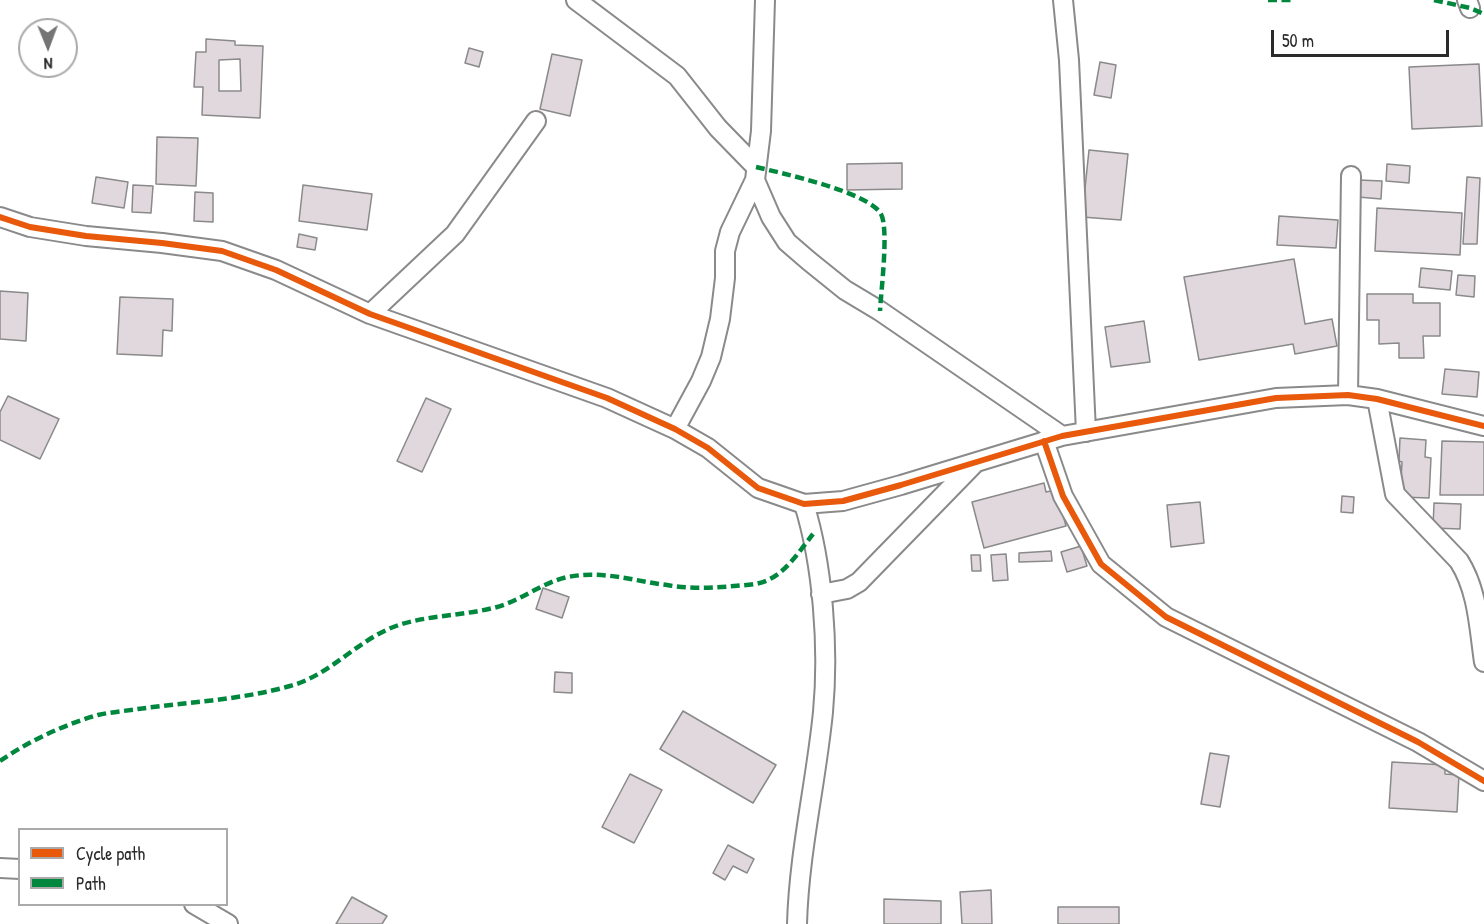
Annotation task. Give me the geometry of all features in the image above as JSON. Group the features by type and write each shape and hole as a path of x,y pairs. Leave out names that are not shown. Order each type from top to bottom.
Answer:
{"street":[{"path":"576,0 677,76 756,174 771,217 787,242 808,261 845,290 880,311 1062,436"},
{"path":"675,429 711,357 721,309 725,278 725,251 730,232 756,174 761,131 765,0"},
{"path":"1063,0 1069,60 1086,432"},
{"path":"370,314 455,234 536,121"},
{"path":"1348,395 1351,176"},
{"path":"0,217 30,227 86,236 222,251 276,270 370,314 607,398 675,429 708,448 758,488 804,504 843,501 1062,436 1276,398 1348,395 1377,399 1484,426"},
{"path":"1377,399 1395,494 1460,561 1466,572 1475,601 1484,662"},
{"path":"1044,441 1064,496 1101,564 1166,617 1418,742 1484,781"},
{"path":"821,594 847,589 860,582 974,463"},
{"path":"797,924 798,882 823,713 825,683 821,594 813,534 804,504"},
{"path":"0,868 18,869"},
{"path":"197,906 228,924"}],"building":[{"path":"206,39 235,41 235,45 263,46 260,118 202,115 203,87 194,87 196,52 206,52","holes":["240,59 241,91 219,91 219,60"]},
{"path":"469,48 483,52 479,67 465,63"},
{"path":"552,54 582,60 570,116 540,109"},
{"path":"1100,62 1116,65 1111,98 1094,95"},
{"path":"1479,64 1482,126 1412,129 1409,67"},
{"path":"157,137 198,138 196,186 156,184"},
{"path":"1089,150 1128,154 1121,220 1082,217"},
{"path":"902,163 902,189 847,190 847,164"},
{"path":"1387,164 1410,166 1409,183 1386,181"},
{"path":"96,177 128,182 124,208 92,203"},
{"path":"1467,177 1480,178 1477,244 1463,244"},
{"path":"1359,180 1382,181 1381,199 1358,197"},
{"path":"133,185 153,186 151,213 132,212"},
{"path":"303,185 372,194 367,230 299,221"},
{"path":"195,192 213,193 213,222 194,221"},
{"path":"1377,208 1462,213 1460,255 1375,251"},
{"path":"1279,216 1338,220 1336,248 1277,245"},
{"path":"299,234 317,238 315,250 297,247"},
{"path":"1294,259 1305,324 1332,319 1337,346 1295,354 1293,344 1199,360 1184,277"},
{"path":"1421,268 1452,271 1450,290 1419,287"},
{"path":"1458,275 1475,276 1474,297 1456,295"},
{"path":"0,291 28,293 26,341 0,339"},
{"path":"1367,294 1413,294 1413,303 1440,303 1440,336 1423,336 1424,358 1399,358 1399,343 1379,344 1379,320 1367,320"},
{"path":"120,297 173,299 172,331 163,330 162,356 117,354"},
{"path":"1144,321 1150,362 1111,367 1105,327"},
{"path":"1445,369 1479,372 1477,397 1442,394"},
{"path":"8,396 59,419 40,459 0,440 0,412"},
{"path":"426,398 451,409 422,472 397,461"},
{"path":"1400,438 1426,440 1425,457 1431,458 1429,498 1400,497 1402,462 1399,461"},
{"path":"1442,441 1484,442 1484,495 1440,495"},
{"path":"1044,483 1046,492 1056,490 1066,526 984,548 972,502"},
{"path":"1342,496 1354,497 1353,513 1341,512"},
{"path":"1200,502 1204,543 1171,547 1167,505"},
{"path":"1434,503 1461,504 1460,529 1433,528"},
{"path":"1081,546 1087,566 1067,572 1061,552"},
{"path":"1051,551 1052,561 1019,562 1019,553"},
{"path":"1006,554 1008,580 993,581 991,555"},
{"path":"971,555 980,555 981,571 972,571"},
{"path":"543,588 569,597 562,618 536,609"},
{"path":"555,672 572,673 572,693 554,692"},
{"path":"683,711 776,765 753,803 660,749"},
{"path":"1210,753 1229,756 1220,807 1201,804"},
{"path":"1392,762 1445,765 1445,774 1459,775 1457,812 1389,808"},
{"path":"630,774 662,790 634,843 602,827"},
{"path":"728,845 754,859 747,873 733,866 725,880 713,873"},
{"path":"991,890 992,924 962,924 960,892"},
{"path":"352,897 387,916 382,924 336,924"},
{"path":"884,899 941,901 941,924 884,924"},
{"path":"1058,907 1119,907 1119,924 1058,924"}],"marked path":[{"path":"1268,0 1293,0"},
{"path":"1434,0 1470,8 1484,14"},
{"path":"756,167 843,191 860,198 881,214 884,246 880,311"},
{"path":"0,761 47,734 98,715 234,698 290,686 318,674 369,640 396,626 493,608 568,577 606,575 692,588 726,587 761,582 783,570 813,534"}],"cycle path":[{"path":"0,217 30,227 86,236 222,251 276,270 370,314 607,398 675,429 708,448 758,488 804,504 843,501 1062,436 1276,398 1348,395 1377,399 1484,426"},
{"path":"1044,441 1063,496 1101,564 1166,617 1418,742 1484,781"}]}
